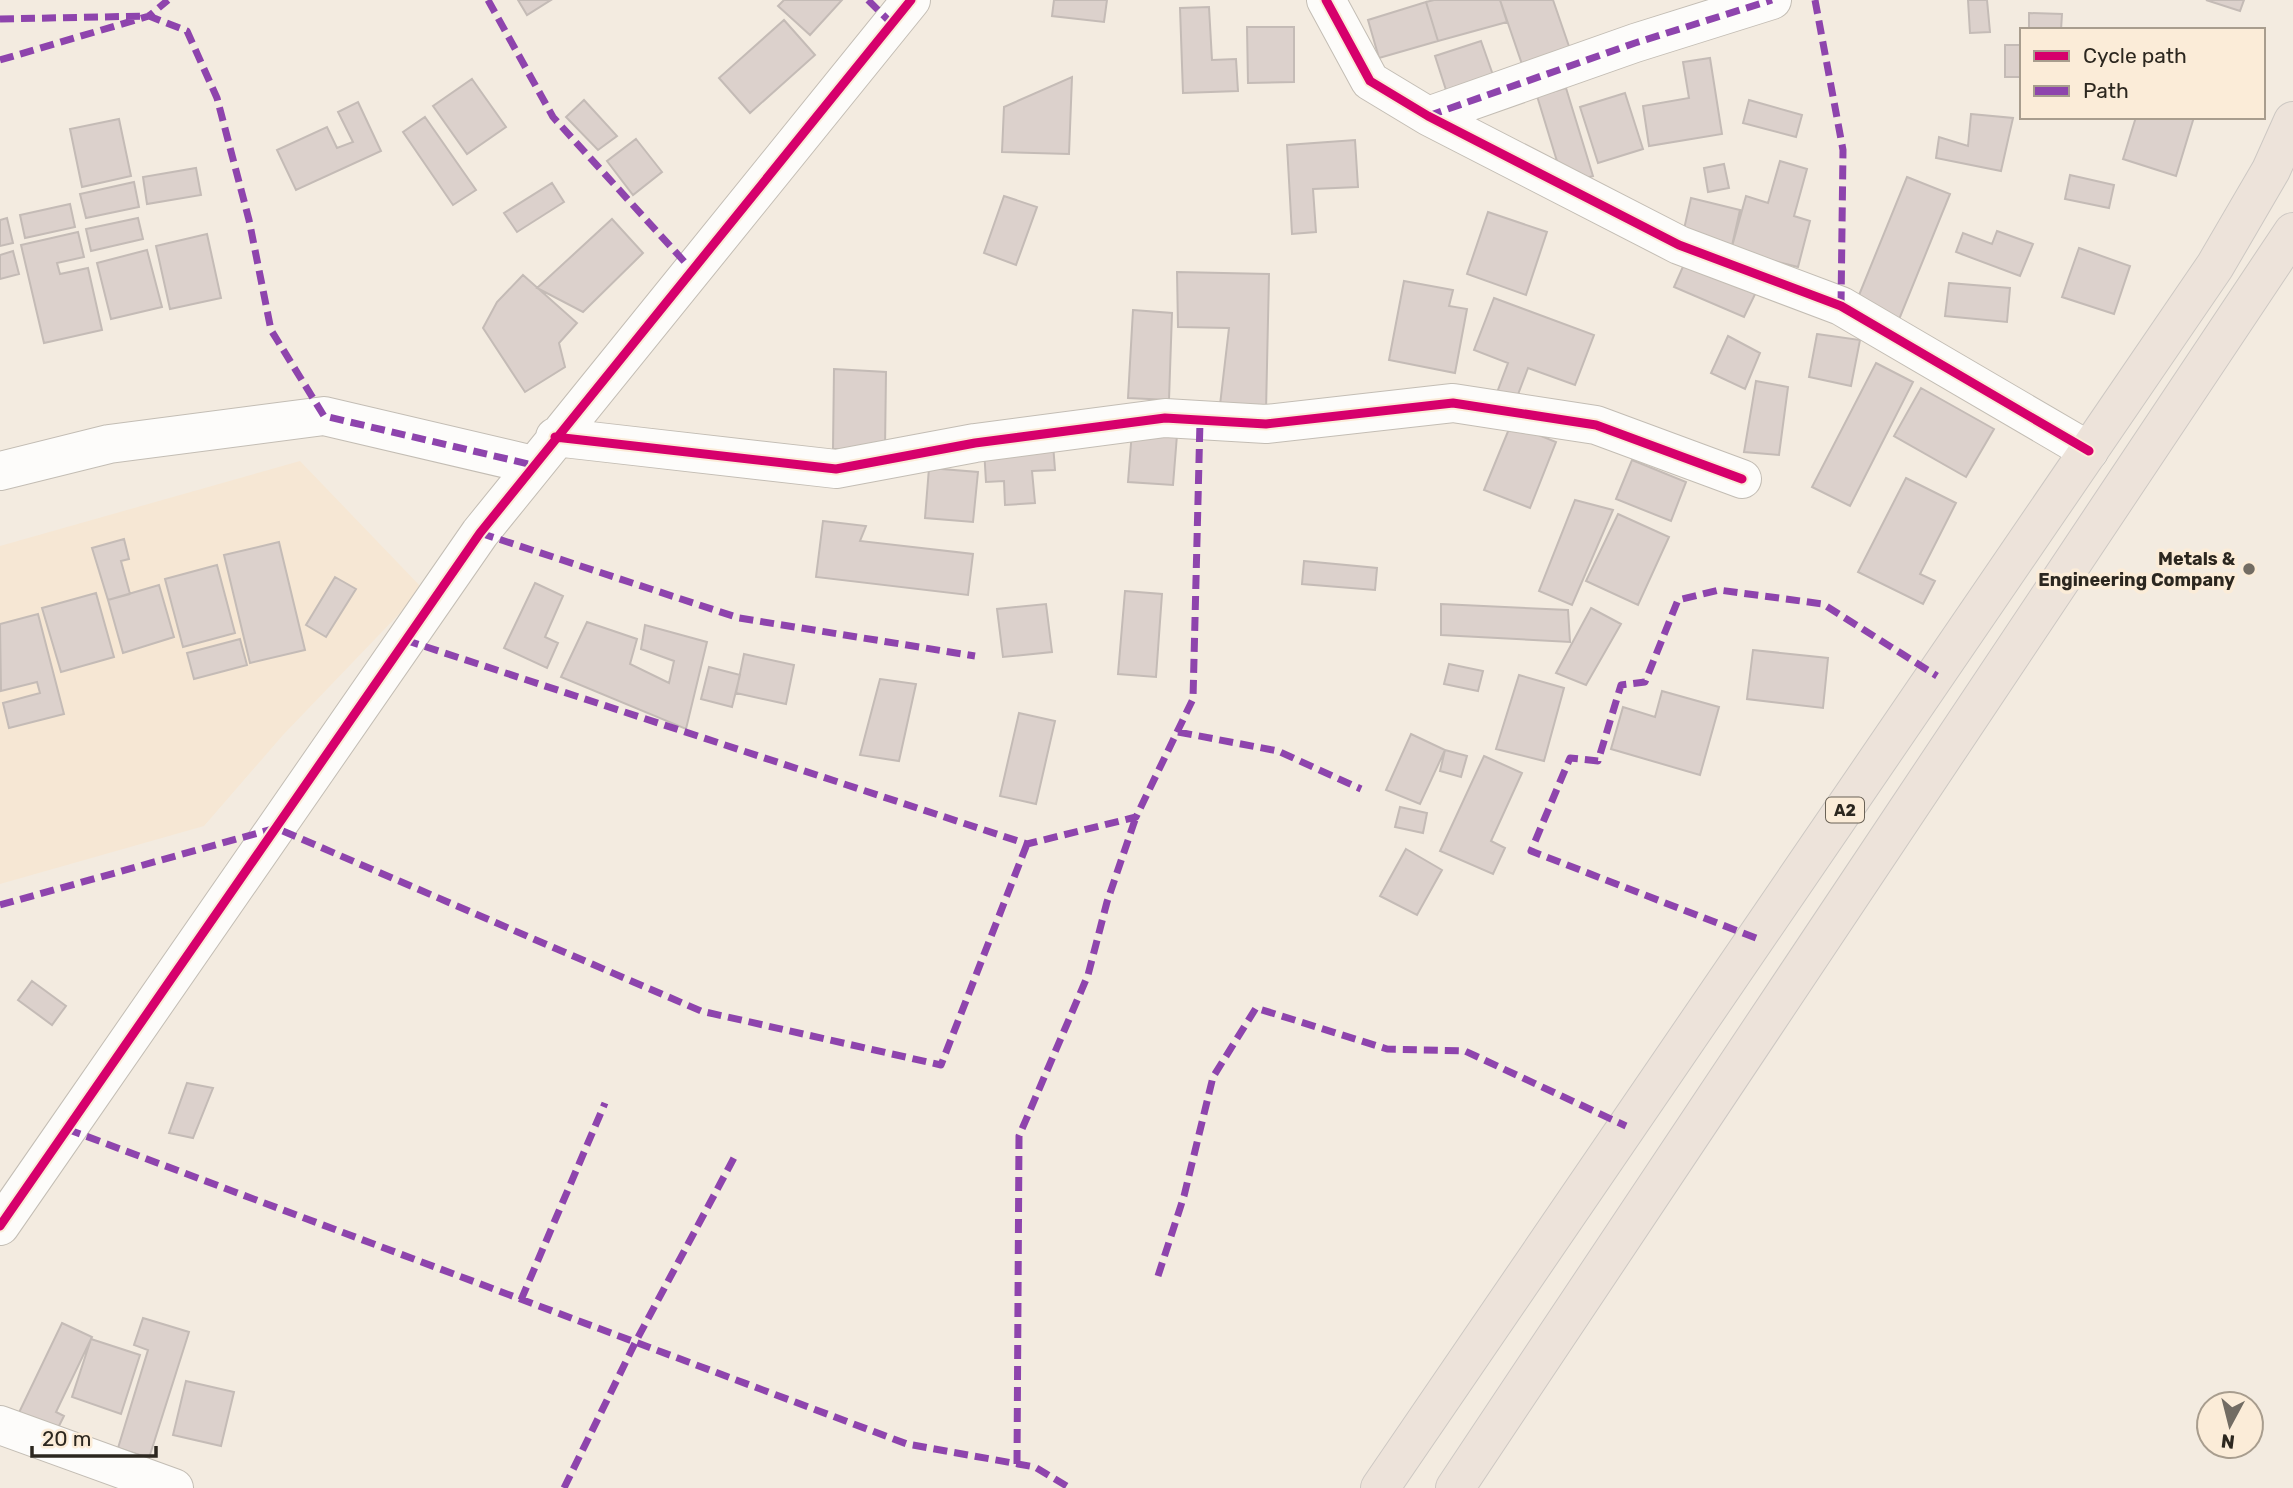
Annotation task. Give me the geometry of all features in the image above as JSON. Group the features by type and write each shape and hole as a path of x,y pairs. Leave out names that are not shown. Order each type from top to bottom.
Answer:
{"highway":[{"name":"A2","path":"1380,1488 2215,266 2271,170 2293,121"},
{"path":"1455,1488 2293,232"}],"street":[{"path":"0,1224 472,544 544,451 911,0"},
{"path":"1326,0 1370,81 1428,116 1679,245 1841,306 2089,451"},
{"path":"1428,116 1635,43 1772,0"},
{"path":"0,471 109,444 324,416 544,451 836,469 975,443 1165,418 1266,424 1453,403 1596,425 1742,479"},
{"path":"0,1425 174,1488"}],"shaded area":[{"path":"300,461 423,589 283,735 204,826 0,884 0,546"}],"building":[{"path":"518,0 551,0 527,15"},
{"path":"784,0 842,0 810,35 778,6"},
{"path":"1054,0 1107,0 1104,22 1052,16"},
{"path":"1500,0 1507,22 1438,41 1426,2"},
{"path":"1500,0 1553,0 1572,55 1524,70"},
{"path":"1968,0 1987,0 1990,32 1970,33"},
{"path":"2206,0 2244,0 2240,11"},
{"path":"1426,2 1438,41 1379,58 1368,20"},
{"path":"1209,7 1212,60 1236,59 1238,91 1183,93 1180,8"},
{"path":"2029,13 2062,14 2061,28 2029,28"},
{"path":"784,20 815,55 750,113 719,78"},
{"path":"1247,27 1294,27 1294,82 1248,83"},
{"path":"1481,41 1493,75 1446,90 1435,56"},
{"path":"2005,45 2020,45 2020,77 2005,77"},
{"path":"1710,58 1722,134 1649,146 1643,106 1689,98 1683,62"},
{"path":"1072,77 1069,154 1002,152 1004,107"},
{"path":"472,79 506,127 467,154 433,106"},
{"path":"1566,88 1593,176 1564,184 1537,96"},
{"path":"1625,93 1643,149 1598,163 1580,107"},
{"path":"584,100 617,136 598,150 566,117"},
{"path":"1749,100 1802,115 1796,137 1743,123"},
{"path":"358,102 381,151 296,190 277,150 327,127 337,148 353,142 338,112"},
{"path":"1971,114 2013,118 2001,171 1936,158 1939,137 1968,146"},
{"path":"425,117 476,190 453,205 403,132"},
{"path":"119,119 131,176 82,187 70,129"},
{"path":"2135,119 2193,119 2176,176 2123,159"},
{"path":"636,139 662,172 633,195 607,161"},
{"path":"1355,140 1358,187 1313,189 1316,232 1292,234 1287,145"},
{"path":"1780,161 1807,169 1794,216 1810,221 1798,267 1731,250 1746,196 1768,203"},
{"path":"1724,164 1729,188 1708,192 1704,168"},
{"path":"196,168 201,195 147,204 143,177"},
{"path":"2070,175 2114,185 2109,208 2065,199"},
{"path":"1907,177 1950,194 1898,322 1855,305"},
{"path":"134,182 139,207 86,218 80,194"},
{"path":"552,183 564,202 517,232 504,213"},
{"path":"1004,196 1037,207 1016,265 984,253"},
{"path":"1691,198 1740,210 1731,250 1682,238"},
{"path":"70,204 75,227 25,238 20,215"},
{"path":"1488,212 1547,232 1526,295 1467,274"},
{"path":"7,218 13,243 0,246 0,220"},
{"path":"138,218 143,239 91,251 86,229"},
{"path":"612,219 643,253 583,312 537,288"},
{"path":"1997,231 2033,244 2020,276 1956,252 1963,233 1992,244"},
{"path":"78,232 84,257 57,263 60,274 88,268 102,330 44,343 21,245"},
{"path":"207,234 221,298 170,309 156,246"},
{"path":"2079,248 2130,266 2114,314 2062,297"},
{"path":"147,250 162,307 111,319 97,263"},
{"path":"13,251 19,274 0,279 0,255"},
{"path":"1689,253 1760,284 1744,317 1674,287"},
{"path":"1177,272 1269,274 1266,411 1220,405 1229,328 1178,327"},
{"path":"523,275 577,323 559,343 565,367 525,392 483,328 497,302"},
{"path":"1404,281 1453,290 1449,306 1467,309 1455,373 1389,360"},
{"path":"1949,283 2010,288 2007,322 1945,316"},
{"path":"1494,298 1594,335 1575,385 1528,368 1514,405 1495,398 1508,363 1474,350"},
{"path":"1133,310 1172,313 1169,400 1128,398"},
{"path":"1817,334 1860,340 1851,386 1809,377"},
{"path":"1728,336 1760,353 1745,389 1711,373"},
{"path":"1876,363 1913,382 1850,506 1812,487"},
{"path":"834,369 886,372 885,449 833,449"},
{"path":"1756,381 1788,387 1779,455 1744,452"},
{"path":"1921,388 1994,429 1966,477 1894,436"},
{"path":"1511,424 1556,442 1530,508 1484,490"},
{"path":"1132,431 1177,435 1173,485 1128,482"},
{"path":"1053,444 1055,470 1032,471 1035,503 1005,505 1004,481 986,482 984,449"},
{"path":"1632,460 1686,482 1671,521 1616,499"},
{"path":"929,468 978,472 973,522 925,518"},
{"path":"1906,478 1956,503 1920,574 1935,581 1923,604 1858,572"},
{"path":"1575,500 1613,510 1572,605 1539,591"},
{"path":"1618,514 1669,537 1638,605 1586,581"},
{"path":"823,521 866,526 860,541 973,554 968,595 816,577"},
{"path":"124,539 129,559 121,561 130,594 108,600 92,548"},
{"path":"279,542 305,650 250,663 224,555"},
{"path":"1304,561 1377,568 1375,590 1302,584"},
{"path":"217,565 235,633 183,647 165,579"},
{"path":"335,577 356,589 326,637 306,625"},
{"path":"535,583 563,596 545,637 558,643 547,668 504,648"},
{"path":"159,585 174,637 123,653 108,600"},
{"path":"1125,591 1162,594 1156,677 1118,674"},
{"path":"96,593 114,657 61,672 42,608"},
{"path":"1046,604 1052,652 1003,657 997,609"},
{"path":"1441,604 1568,610 1570,642 1441,635"},
{"path":"1591,608 1621,624 1586,685 1556,673"},
{"path":"38,614 64,714 9,728 3,703 40,693 37,682 1,691 0,624"},
{"path":"587,622 637,639 630,664 669,683 674,661 641,649 645,625 707,642 686,729 561,677"},
{"path":"240,639 247,665 194,679 187,653"},
{"path":"1753,650 1828,658 1823,708 1747,699"},
{"path":"744,654 794,665 786,704 736,693"},
{"path":"1449,664 1483,671 1478,691 1444,684"},
{"path":"709,667 740,675 732,707 701,699"},
{"path":"1519,675 1564,688 1544,761 1496,749"},
{"path":"880,679 916,684 899,761 860,755"},
{"path":"1662,691 1719,707 1700,775 1611,749 1623,707 1655,717"},
{"path":"1019,713 1055,721 1036,804 1000,796"},
{"path":"1411,734 1445,750 1420,804 1386,790"},
{"path":"1445,750 1467,756 1461,777 1440,771"},
{"path":"1484,756 1522,773 1491,841 1505,848 1493,874 1440,851"},
{"path":"1400,807 1427,813 1423,833 1395,827"},
{"path":"1406,849 1442,870 1417,915 1380,896"},
{"path":"32,981 66,1006 52,1025 18,1000"},
{"path":"187,1083 213,1088 193,1138 169,1133"},
{"path":"143,1318 189,1332 149,1458 118,1448 148,1350 134,1345"},
{"path":"62,1323 92,1337 56,1412 64,1416 51,1442 13,1425"},
{"path":"91,1339 140,1355 121,1414 72,1397"},
{"path":"186,1381 234,1392 221,1446 173,1435"}],"marked path":[{"path":"0,60 149,16 168,0"},
{"path":"488,0 553,117 691,269"},
{"path":"868,0 892,24"},
{"path":"1428,116 1635,43 1772,0"},
{"path":"1815,0 1843,150 1841,306"},
{"path":"0,19 149,16 187,31 217,98 249,220 271,330 324,416 533,465"},
{"path":"405,640 1027,844 1136,817 1193,699 1200,421"},
{"path":"480,533 739,618 975,656"},
{"path":"1756,938 1531,851 1570,758 1598,761 1621,685 1645,682 1678,600 1719,590 1823,604 1937,676"},
{"path":"1178,732 1278,751 1361,789"},
{"path":"1017,1464 1019,1136 1088,975 1107,902 1136,817"},
{"path":"0,905 276,828 701,1011 941,1065 1027,844"},
{"path":"1158,1276 1184,1196 1213,1077 1256,1008 1387,1049 1465,1051 1626,1126"},
{"path":"521,1300 605,1103"},
{"path":"67,1129 907,1444 1035,1467 1070,1488"},
{"path":"564,1488 635,1343 735,1156"}],"cycle path":[{"path":"0,1226 480,533 911,0"},
{"path":"1326,0 1370,81 1428,116 1679,245 1841,306 2089,451"},
{"path":"555,437 836,469 975,443 1165,418 1266,424 1453,403 1596,425 1742,479"}],"place":[{"name":"Metals & Engineering Company","path":"2249,569"}]}
